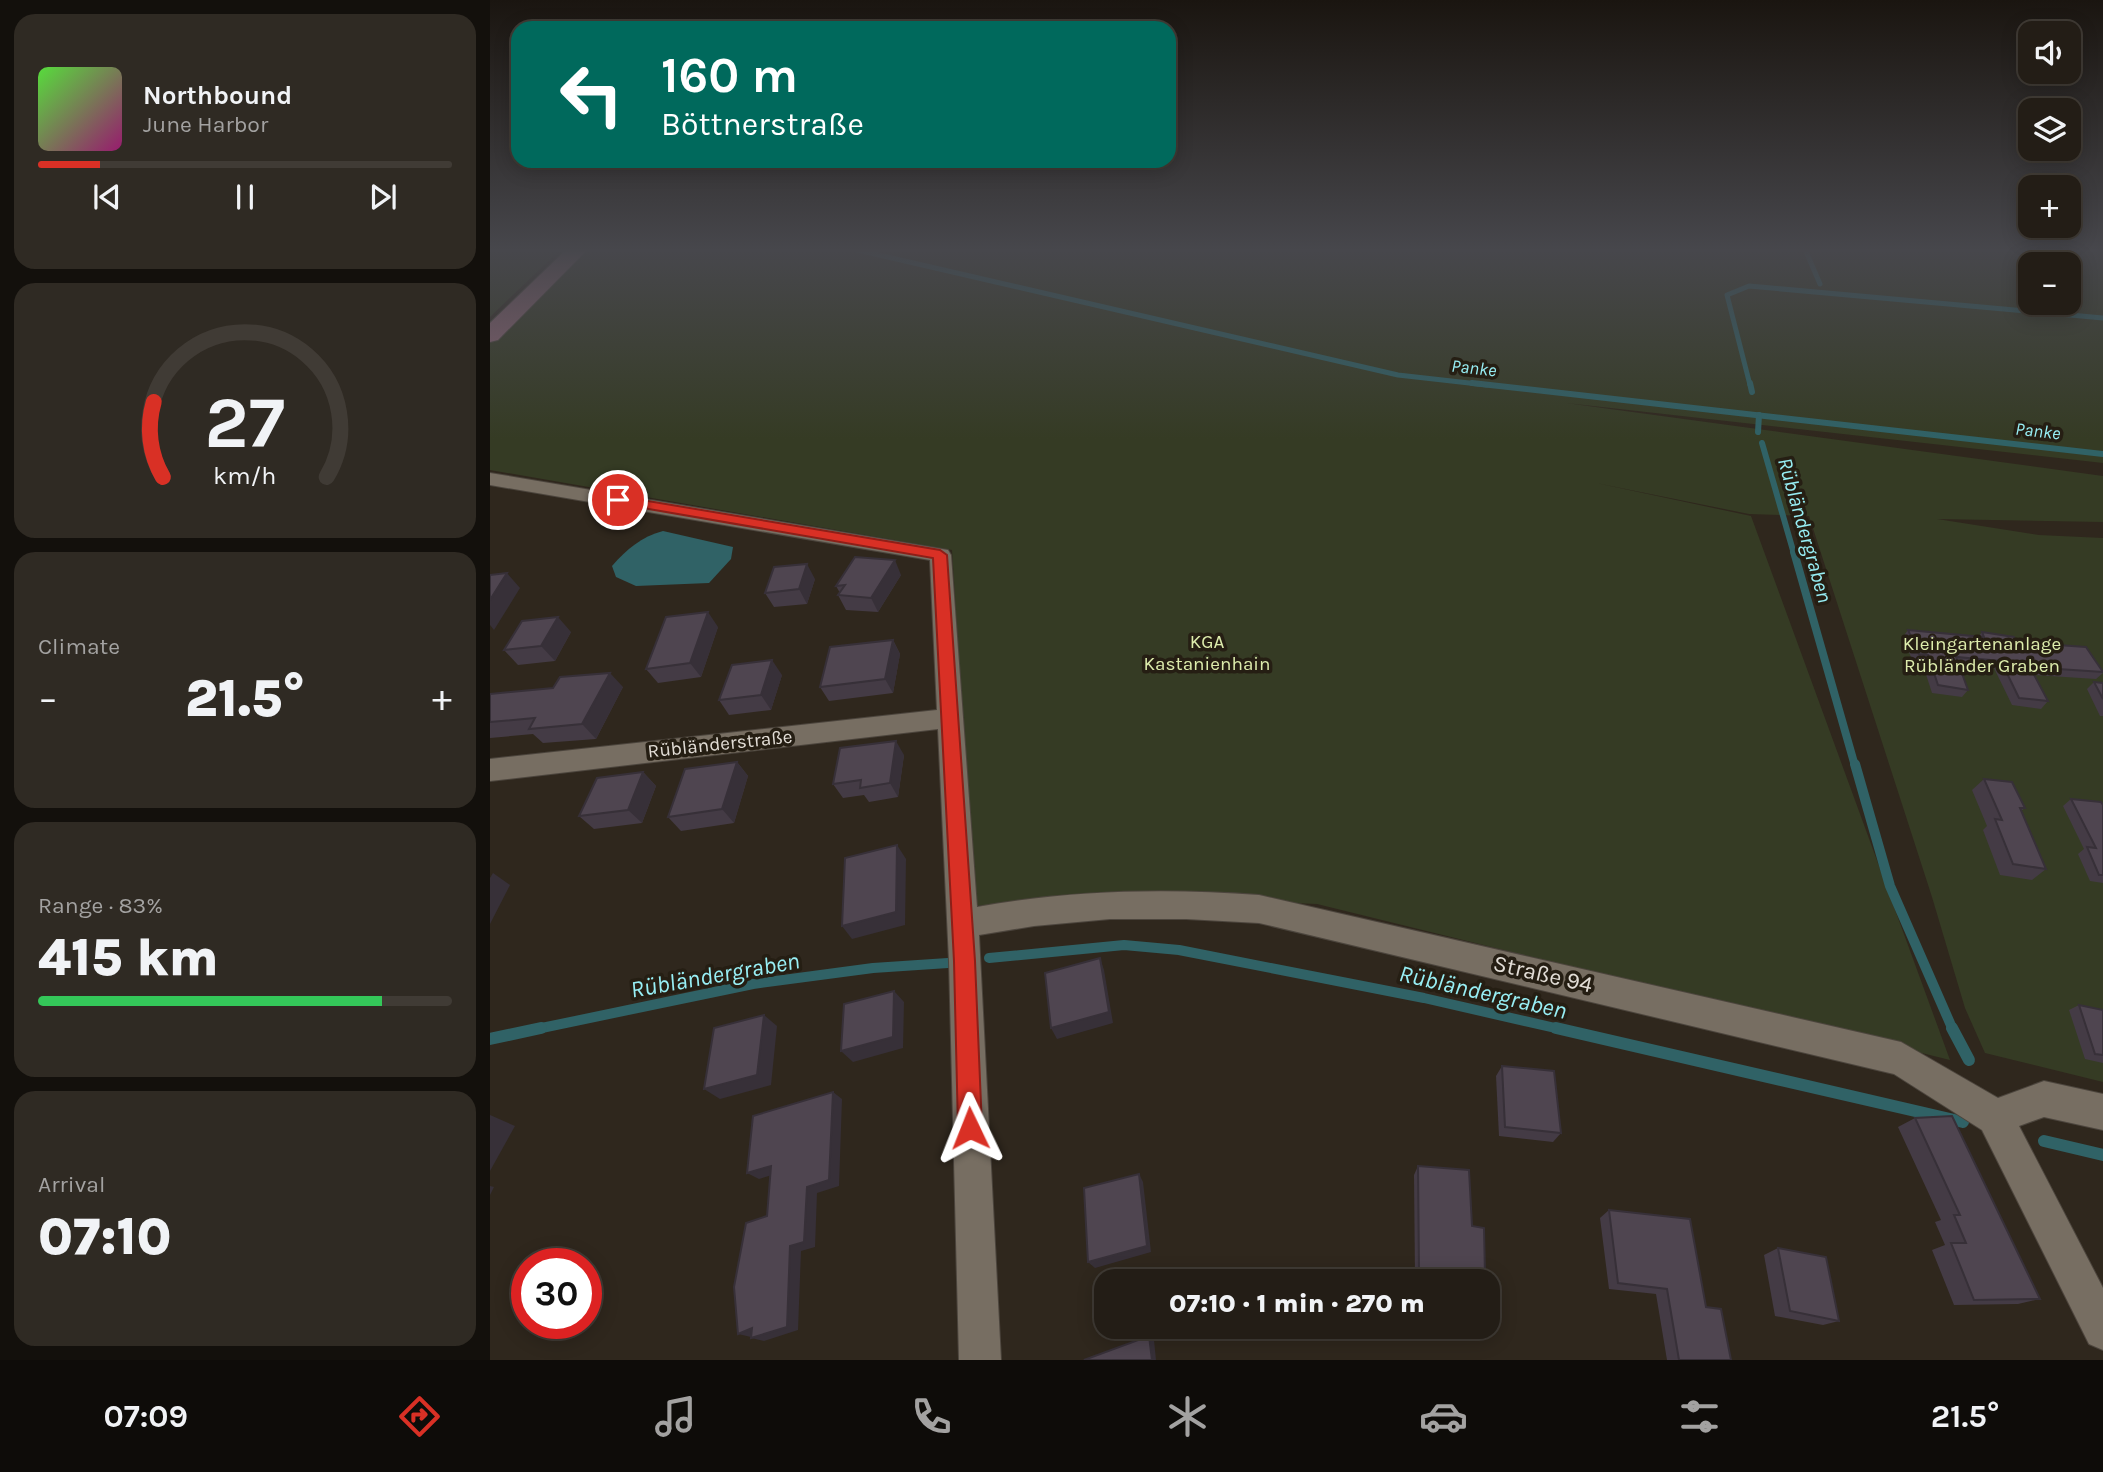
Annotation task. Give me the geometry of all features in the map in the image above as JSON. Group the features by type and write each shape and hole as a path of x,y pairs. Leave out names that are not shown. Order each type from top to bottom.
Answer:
{"main road":[{"path":"490,335 513,312"}],"street":[{"path":"490,479 940,555 962,924 980,1360"},
{"name":"Rübländerstraße","path":"490,770 950,718"},
{"name":"Straße 94","path":"962,924 996,916 1121,906 1197,903 1259,909 1901,1059 1995,1116"},
{"path":"2103,1112 2044,1099 1995,1116 2103,1330"}],"green space":[{"name":"KGA Kastanienhain","path":"520,312 2018,312 2018,315 2081,315 2081,312 2103,312 2103,463 1566,403 2103,476 2103,522 1937,519 2039,535 2103,538 2103,1082 1985,1053 1965,1008 1809,516 1749,514 1596,483 1751,516 1950,1060 1317,904 1117,895 975,906 952,550 490,470 490,342"}],"water":[{"path":"663,531 733,547 731,559 709,583 636,586 616,577 612,566 623,554 641,540"}],"building":[{"path":"855,557 895,560 871,598 838,595 845,585 836,586"},
{"path":"807,564 799,589 765,593 774,567"},
{"path":"507,573 490,600 490,575"},
{"path":"708,612 690,663 646,669 666,617"},
{"path":"558,617 541,646 504,650 522,621"},
{"path":"1908,630 1984,637 1982,632 2014,637 2016,642 2086,647 2103,672 2030,667 2048,701 2019,698 2001,661 1956,657 1968,690 1938,685 1928,655 1919,654"},
{"path":"893,640 885,679 820,687 830,647"},
{"path":"772,660 761,695 719,700 732,665"},
{"path":"610,673 582,724 529,729 535,718 490,722 490,694 553,688 560,677"},
{"path":"2094,682 2103,683 2103,699"},
{"path":"896,741 890,783 860,788 861,780 833,784 840,748"},
{"path":"737,762 722,809 668,817 685,769"},
{"path":"643,772 628,810 579,816 597,778"},
{"path":"1984,779 2012,782 2025,808 2020,808 2046,869 2013,864 1995,819 2002,820"},
{"path":"2071,799 2101,802 2103,805 2103,875 2099,875 2087,847 2096,848"},
{"path":"897,845 896,912 842,926 845,858"},
{"path":"1100,958 1109,1012 1051,1028 1045,973"},
{"path":"894,991 893,1037 841,1051 844,1004"},
{"path":"2079,1005 2103,1010 2103,1055 2095,1054"},
{"path":"764,1015 757,1075 704,1089 714,1028"},
{"path":"1502,1066 1554,1071 1561,1133 1505,1127"},
{"path":"833,1092 829,1180 807,1187 804,1242 790,1246 787,1327 751,1338 752,1328 738,1334 734,1287 746,1223 767,1216 771,1166 747,1173 753,1116"},
{"path":"1952,1116 2040,1299 1974,1300 1951,1243 1966,1243 1954,1215 1960,1215 1915,1118"},
{"path":"1418,1166 1469,1170 1472,1226 1484,1228 1485,1269 1419,1269"},
{"path":"1139,1174 1147,1246 1088,1262 1084,1188"},
{"path":"1609,1210 1690,1219 1706,1307 1721,1309 1731,1360 1679,1360 1667,1289 1618,1283"},
{"path":"1778,1248 1826,1257 1839,1321 1790,1311"},
{"path":"1141,1339 1149,1339 1152,1360 1084,1360"}],"waterway":[{"name":"Panke","path":"1128,312 1398,375 1487,385"},
{"path":"1731,312 1750,385"},
{"path":"2042,312 2103,318"},
{"name":"Panke","path":"1472,383 1759,415"},
{"path":"1750,383 1752,392"},
{"name":"Rübländergraben","path":"1758,432 1759,415"},
{"name":"Panke","path":"1759,415 2103,454"},
{"name":"Rübländergraben","path":"1762,443 1794,554"},
{"name":"Rübländergraben","path":"1794,552 1855,766"},
{"name":"Rübländergraben","path":"1855,764 1890,886 1953,1029"},
{"name":"Rübländergraben","path":"989,958 1124,945 1179,950 1424,998 1564,1030"},
{"name":"Rübländergraben","path":"532,1030 753,984 873,968 948,963"},
{"name":"Rübländergraben","path":"490,1039 541,1028"},
{"name":"Rübländergraben","path":"1556,1028 1963,1122"},
{"name":"Rübländergraben","path":"1953,1029 1969,1060"},
{"name":"Rübländergraben","path":"2044,1141 2103,1155"}],"route":[{"path":"618,500 940,555 965,961 970,1128"}],"park label":[{"name":"Kleingartenanlage Rübländer Graben","path":"1982,655"}]}
